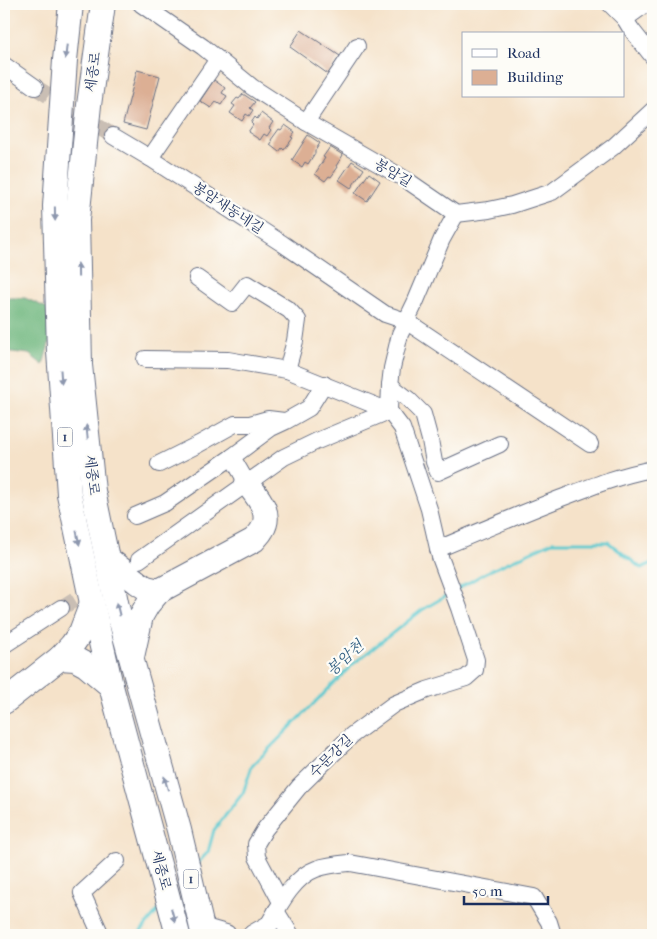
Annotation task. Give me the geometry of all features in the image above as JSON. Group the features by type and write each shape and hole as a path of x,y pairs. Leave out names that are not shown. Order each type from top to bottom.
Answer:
{"highway":[{"name":"세종로","path":"71,4 64,69 55,206 59,352 69,494 111,686 178,935"},
{"name":"세종로","path":"103,4 89,105 77,220 80,365 94,491 117,607 179,830 203,932"},
{"path":"131,658 141,616 159,591 254,540 263,529 266,516 263,504 248,483"},
{"path":"107,558 146,588 159,591"},
{"path":"4,702 60,658 72,645 80,632 92,603"},
{"path":"60,658 75,659 86,664 111,686"}],"main road":[{"path":"203,932 226,935"}],"street":[{"name":"봉암길","path":"141,4 218,59 252,87 306,122 405,179 456,214"},
{"path":"610,4 626,30 653,57"},
{"path":"626,30 646,4"},
{"path":"306,122 356,46"},
{"path":"150,158 218,59"},
{"path":"4,65 35,87"},
{"path":"389,411 392,368 400,334 442,240 456,214 512,205 552,192 613,147 653,110"},
{"name":"봉암새동네길","path":"114,136 283,244 385,314 406,321 590,444"},
{"path":"197,278 232,303 247,284 294,315 298,320 288,370"},
{"path":"145,359 228,360 288,370 389,411 402,428 429,509 439,553 506,520 598,484 636,472 653,469"},
{"path":"135,516 165,503 271,428 309,408 324,384"},
{"path":"390,385 423,414 438,472 500,444"},
{"path":"140,560 284,457 389,411"},
{"path":"159,464 234,424 250,424 268,419 286,421"},
{"path":"232,457 248,483"},
{"name":"수문강길","path":"291,935 268,922 256,844 265,829 299,787 352,735 394,704 427,690 466,678 475,670 476,660 439,553"},
{"path":"4,645 61,608"},
{"path":"101,935 82,893 117,862"},
{"path":"268,922 296,882 314,869 350,863 534,897 549,922 553,935"}],"green space":[{"path":"4,298 25,298 47,308 50,340 43,365 29,354 4,351"}],"building":[{"path":"301,30 340,56 328,74 290,47"},
{"path":"137,70 160,76 146,130 123,124"},
{"path":"214,80 225,88 222,93 227,96 221,105 216,102 211,108 200,101"},
{"path":"243,94 255,102 250,108 253,110 249,116 246,114 242,121 230,113 235,106 232,104"},
{"path":"261,113 273,122 267,136 264,134 260,140 248,132 253,125 251,123 255,117 257,119"},
{"path":"285,125 295,132 284,150 282,148 279,152 270,145 271,140 279,129 281,130"},
{"path":"308,135 320,143 308,164 305,162 302,167 292,160"},
{"path":"330,147 343,155 336,166 338,167 331,177 329,176 325,181 315,174"},
{"path":"352,161 364,169 351,188 339,180"},
{"path":"369,173 380,181 367,201 355,193"}],"waterway":[{"name":"봉암천","path":"456,590 485,573 552,542 608,542 641,568 653,563"},
{"name":"봉암천","path":"197,864 208,852 214,830 243,793 252,766 353,664 422,610 449,594"},
{"name":"봉암천","path":"138,935 161,907"}],"tunnel":[{"path":"35,87 113,136"},
{"path":"61,608 98,585"}]}
